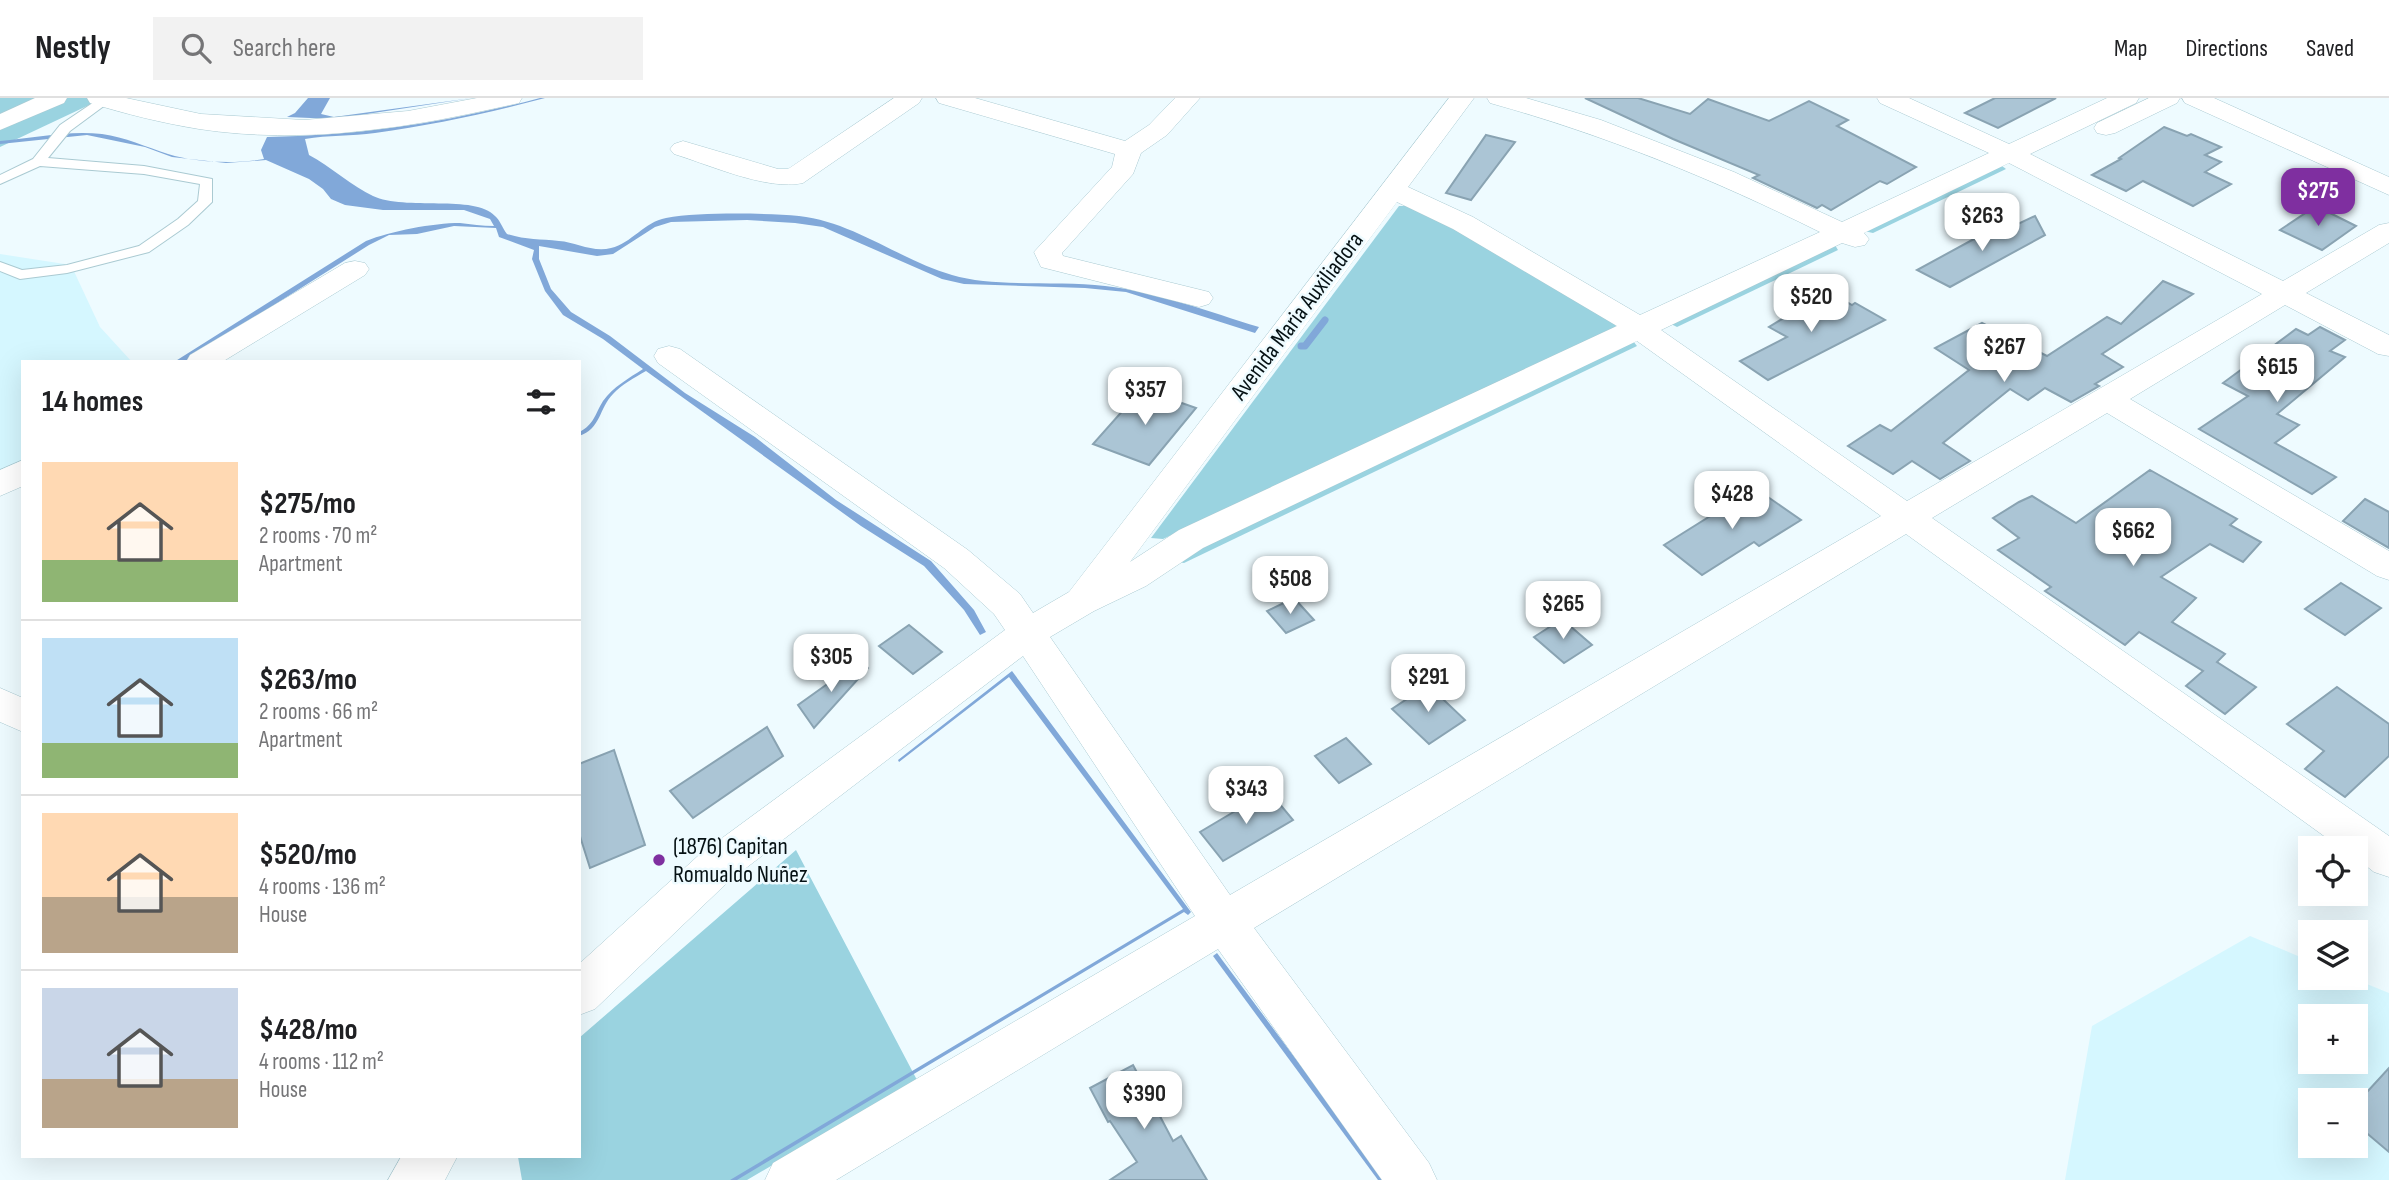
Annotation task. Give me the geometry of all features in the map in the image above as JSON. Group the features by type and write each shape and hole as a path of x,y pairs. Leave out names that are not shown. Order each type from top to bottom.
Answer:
{"street":[{"path":"0,123 55,98"},
{"path":"102,99 182,118 251,127 311,129 438,113 510,98"},
{"path":"683,149 778,177 794,177 910,98"},
{"path":"948,98 1129,150"},
{"path":"1188,98 1158,130 1129,150 1124,169 1048,251 1051,261 1199,298"},
{"name":"Avenida Maria Auxiliadora","path":"1081,602 1462,98"},
{"path":"1499,98 1585,121 1696,163 1853,238"},
{"path":"1889,98 2020,159 2389,347"},
{"path":"2020,159 2127,98"},
{"path":"581,992 714,868 1026,634 1081,602 1133,577 1205,560 1649,335 2020,159 2168,98"},
{"path":"2194,98 2389,187"},
{"path":"1393,190 1463,223 1649,335 2389,859"},
{"path":"790,1180 2389,231"},
{"path":"204,360 355,269"},
{"path":"669,356 956,559 1007,604 1224,922 1412,1180"},
{"path":"2106,399 2389,566"},
{"path":"0,485 21,472"},
{"path":"0,703 21,716"},
{"path":"413,1180 432,1158"}],"lane":[{"path":"0,180 38,162 65,128 102,99"},
{"path":"0,266 20,275 67,269 144,249 183,222 205,202 207,182 184,176 124,166 38,162"}],"shaded area":[{"path":"0,98 104,98 0,147"},
{"path":"308,98 330,98 321,114 334,117 472,98 334,119 287,117 295,113"},
{"path":"545,98 418,126 305,139 309,155 373,196 403,202 456,204 485,209 497,218 507,234 520,237 604,249 625,242 651,224 666,218 732,214 799,216 858,233 952,275 1007,283 1087,284 1125,289 1183,303 1259,327 1255,333 1126,292 964,284 942,279 823,227 795,223 747,220 671,222 655,227 613,254 597,256 539,246 539,259 551,289 571,312 610,336 685,393 755,437 836,500 931,561 974,610 986,632 980,635 964,610 924,566 861,526 646,371 617,390 608,400 596,423 581,435 581,431 591,423 607,396 643,369 603,339 563,315 545,291 532,259 534,250 499,237 496,228 454,226 417,234 389,235 187,360 177,360 366,241 400,231 437,224 494,226 490,219 464,210 383,210 345,205 331,199 309,179 266,160 243,162 264,159 261,150 267,137 371,131 472,114"},
{"path":"64,134 102,134 190,159 172,157 145,147 87,135 0,144 0,141"},
{"path":"2002,166 2006,169 1873,233 1864,231"},
{"path":"1399,206 1408,206 1454,228 1616,325 1615,327 1163,539 1151,538"},
{"path":"1835,245 1838,250 1677,327 1669,323"},
{"path":"0,254 71,265 100,327 130,360 21,360 21,483 0,493"},
{"path":"1633,341 1637,346 1184,563 1179,562 1176,556"},
{"path":"1012,671 1191,912 1188,915 1184,912 737,1180 730,1180 1183,909 1009,677 899,762 898,760"},
{"path":"796,850 917,1080 747,1180 522,1180 518,1158 581,1158 581,1036"},
{"path":"2250,936 2298,956 2298,990 2368,990 2368,984 2389,993 2389,1180 2065,1180 2092,1026"},
{"path":"1217,953 1386,1180 1378,1180 1213,956"}],"building":[{"path":"1585,98 1638,98 1690,114 1708,99 1769,121 1809,101 1848,120 1837,126 1916,167 1887,184 1880,181 1831,210 1822,205 1817,208 1753,178 1759,175"},
{"path":"1995,98 2056,98 1998,128 1965,113"},
{"path":"2164,127 2187,136 2191,134 2221,147 2205,155 2221,162 2205,172 2231,184 2193,206 2143,181 2126,191 2092,175 2121,159 2119,158"},
{"path":"1486,135 1515,142 1471,200 1446,193"},
{"path":"2316,206 2356,226 2322,250 2280,230"},
{"path":"2035,216 2045,235 1950,287 1917,270 1974,239 1980,242"},
{"path":"2163,281 2193,294 2102,354 2123,367 2095,384 2099,386 2071,402 2045,388 2028,400 2010,389 1943,443 1970,461 1940,479 1912,461 1893,474 1848,446 1880,425 1891,431 1969,370 1935,348 1982,323 2047,356 2107,317 2121,324"},
{"path":"1828,291 1885,320 1768,380 1740,361 1787,337 1769,327"},
{"path":"2320,327 2345,340 2330,351 2345,357 2277,414 2299,425 2275,443 2336,477 2312,494 2199,429 2248,396 2223,383 2296,329 2308,335"},
{"path":"1142,389 1196,408 1149,465 1093,444"},
{"path":"2150,470 2237,519 2230,525 2261,542 2243,562 2210,544 2161,577 2196,598 2172,622 2225,654 2217,662 2256,687 2225,714 2186,686 2203,671 2139,632 2125,645 2045,591 2051,587 1998,550 2019,538 1993,518 2019,502 2032,496 2076,523"},
{"path":"1755,488 1801,520 1759,546 1754,542 1702,575 1664,545"},
{"path":"2365,499 2389,512 2389,548 2343,521"},
{"path":"2341,583 2381,608 2345,635 2305,609"},
{"path":"1294,598 1314,620 1286,633 1267,611"},
{"path":"1562,619 1592,645 1564,663 1534,637"},
{"path":"909,625 942,652 913,674 879,646"},
{"path":"861,660 868,668 814,728 798,705"},
{"path":"1428,685 1465,720 1429,744 1392,709"},
{"path":"2337,687 2389,724 2389,756 2345,797 2305,769 2324,751 2287,724"},
{"path":"767,727 783,756 693,818 670,791"},
{"path":"1346,738 1371,764 1339,783 1315,756"},
{"path":"614,750 645,845 590,868 581,839 581,763"},
{"path":"1269,791 1293,820 1223,861 1200,832"},
{"path":"1133,1065 1173,1141 1181,1136 1207,1180 1110,1180 1137,1162 1110,1121 1108,1122 1090,1088"},
{"path":"2389,1068 2389,1152 2368,1134 2368,1091"}],"waterway":[{"path":"1301,346 1305,346 1325,320"}],"place":[{"name":"(1876) Capitan Romualdo Nuñez","path":"659,860"}]}
